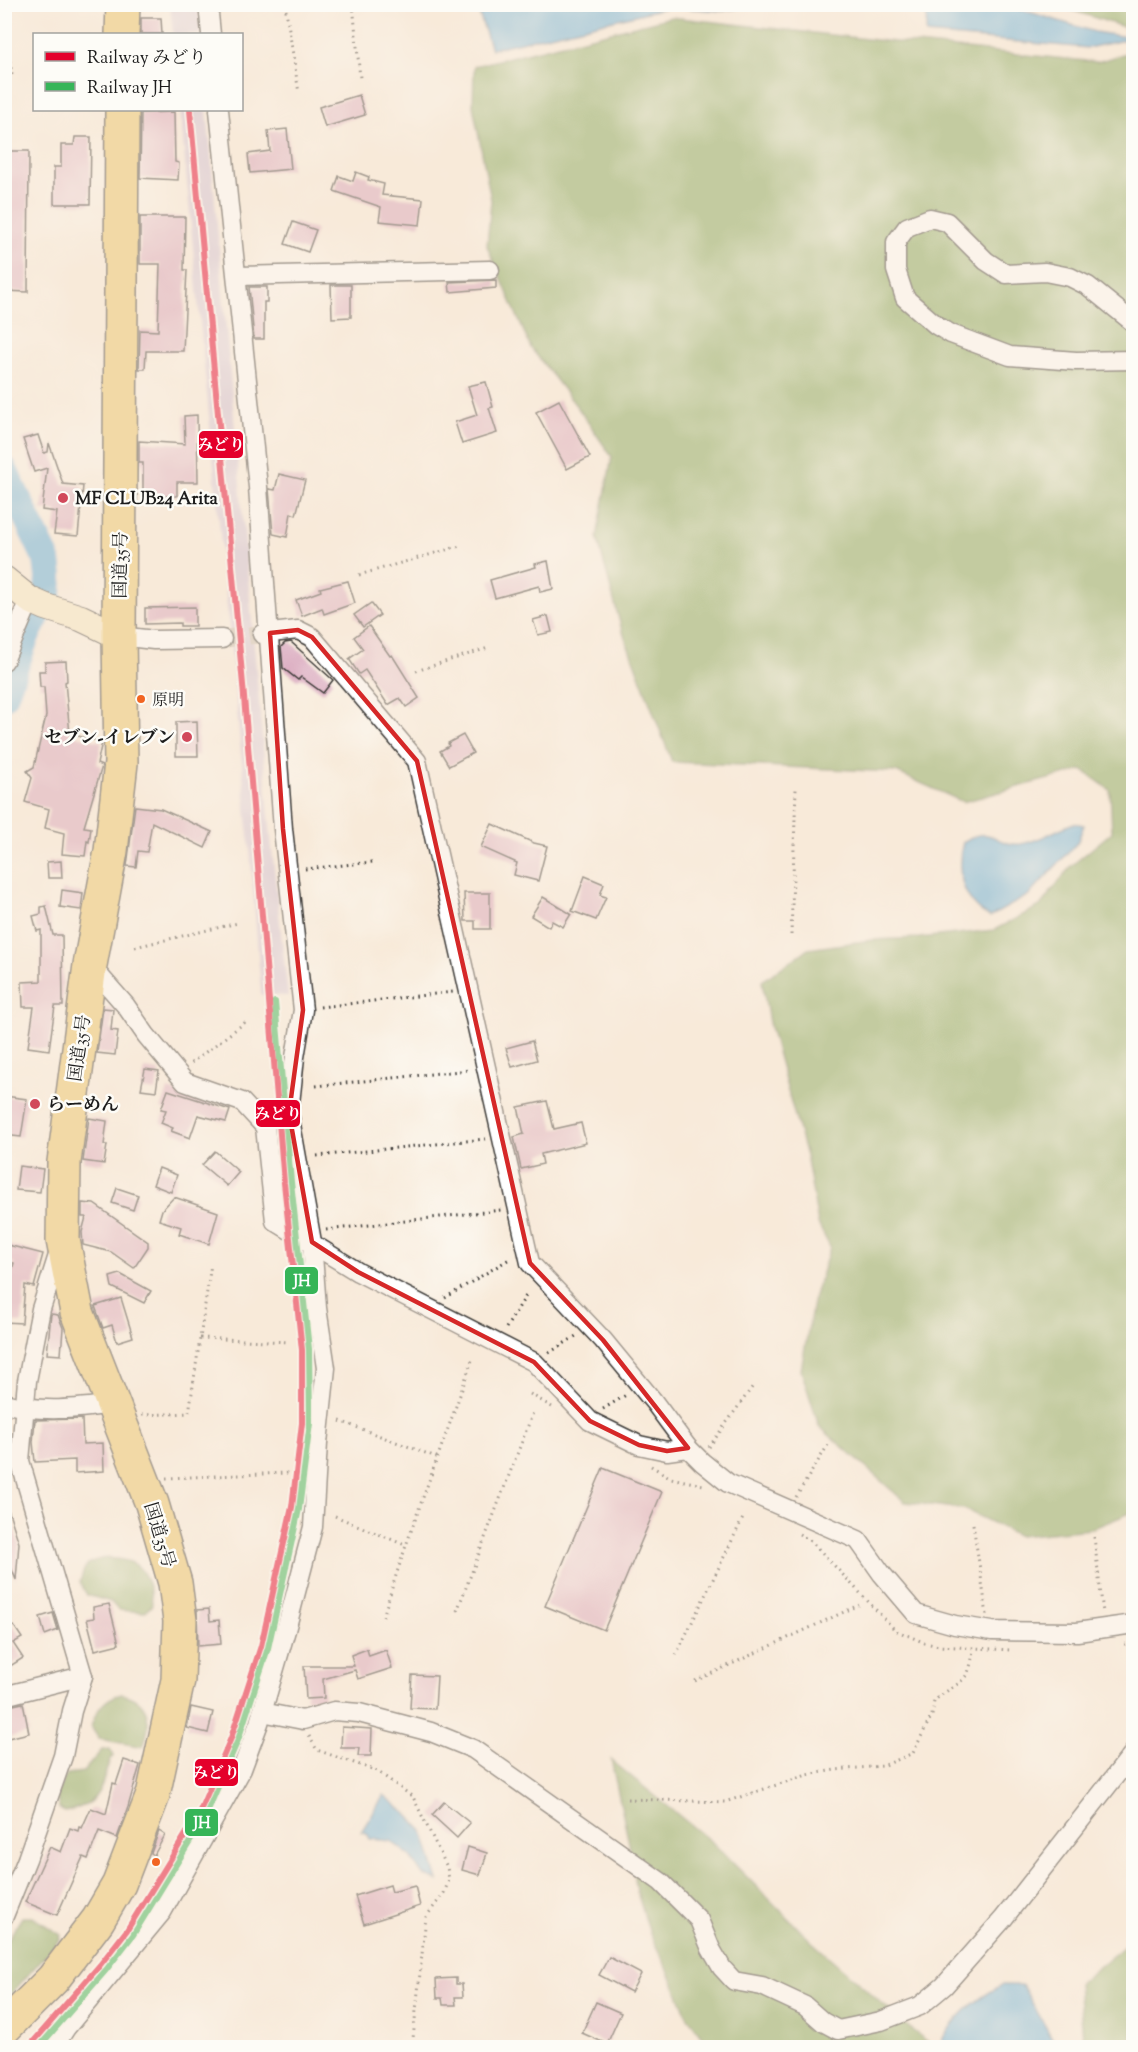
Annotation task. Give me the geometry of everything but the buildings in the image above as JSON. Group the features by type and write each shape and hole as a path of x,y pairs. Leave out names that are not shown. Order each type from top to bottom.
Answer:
{"highway":[{"path":"122,33 123,4"},
{"name":"国道35号","path":"4,2028 53,1979 98,1920 119,1884 153,1795 178,1680 180,1621 175,1583 126,1409 77,1312 63,1240 64,1162 90,965 111,851 121,763 119,636 122,111"}],"street":[{"path":"208,4 212,33"},
{"path":"53,2048 66,2028 162,1912 242,1768 262,1712 313,1527 318,1443 326,1368 317,1308 315,1237 289,1113 303,1010 283,829 237,276 219,111"},
{"path":"1134,323 1089,286 1070,277 1044,272 1006,274 986,261 946,222 930,218 907,227 896,242 896,270 905,298 936,325 951,334 1010,356 1076,361 1134,360"},
{"path":"237,276 490,270"},
{"path":"4,579 30,600 81,618 119,636 154,640 222,639"},
{"path":"4,661 30,600"},
{"path":"266,634 298,630 312,637 417,761 530,1263 603,1340 688,1448 728,1483 858,1540 882,1575 916,1614 955,1625 992,1631 1077,1632 1134,1624"},
{"path":"90,965 126,1006 146,1035 186,1082 242,1102 265,1127 275,1221 315,1237 358,1272 534,1362 590,1421 639,1445 667,1451 688,1448"},
{"path":"4,1916 27,1859 63,1756 82,1676 20,1461 23,1408 41,1309 63,1240"},
{"path":"4,1403 23,1408 126,1409"},
{"path":"4,1696 82,1676"},
{"path":"262,1712 303,1720 334,1711 359,1713 431,1732 473,1749 661,1882 699,1920 722,1968 734,1981 762,1986 805,2006 823,2022 838,2030 881,2021 920,2006 944,1986 1003,1919 1134,1752"}],"path":[{"path":"285,4 299,93"},
{"path":"353,4 360,78"},
{"path":"4,20 12,75"},
{"path":"359,575 460,546"},
{"path":"416,670 488,648"},
{"path":"791,935 796,789"},
{"path":"297,870 373,862"},
{"path":"135,946 238,923"},
{"path":"315,1008 457,992"},
{"path":"182,1070 247,1021"},
{"path":"316,1086 474,1070"},
{"path":"317,1156 488,1139"},
{"path":"315,1237 507,1210"},
{"path":"438,1302 516,1256"},
{"path":"126,1409 189,1413 211,1264"},
{"path":"502,1335 526,1294"},
{"path":"541,1359 580,1333"},
{"path":"200,1338 289,1342"},
{"path":"382,1617 405,1545 439,1458 472,1360"},
{"path":"706,1451 753,1386"},
{"path":"530,1394 560,1412"},
{"path":"601,1410 627,1395"},
{"path":"457,1611 534,1410"},
{"path":"340,1421 439,1458"},
{"path":"794,1501 828,1445"},
{"path":"651,1466 671,1478 710,1487"},
{"path":"161,1479 288,1473"},
{"path":"335,1516 405,1545"},
{"path":"676,1655 743,1518"},
{"path":"973,1524 988,1618"},
{"path":"792,1530 811,1541 895,1630 925,1643 973,1649 1017,1650"},
{"path":"1094,1537 1103,1616"},
{"path":"695,1681 858,1605"},
{"path":"1118,1643 1134,1644"},
{"path":"627,1799 725,1802 807,1775 883,1766 897,1762 913,1753 932,1715 934,1701 967,1677 972,1665 973,1649"},
{"path":"303,1720 317,1750 377,1771 413,1797 447,1868 449,1880 444,1893 426,1917 412,2048"}],"highlighted area":[{"path":"298,630 312,637 417,761 530,1263 603,1340 688,1448 667,1451 639,1445 590,1421 534,1362 358,1272 312,1242 289,1113 303,1010 283,829 270,633"}],"shaded area":[{"path":"170,5 198,5 200,33 173,33"},
{"path":"180,111 207,111 272,849 288,996 261,995 250,851"}],"green space":[{"path":"1055,5 1133,5 1133,30"},
{"path":"671,17 1097,62 1133,51 1133,1512 1091,1529 1019,1536 964,1509 905,1502 819,1426 801,1370 813,1302 830,1247 818,1224 807,1160 769,1023 762,981 808,949 872,940 919,938 994,930 1040,906 1071,866 1112,832 1110,790 1082,770 963,802 896,772 672,762 621,627 597,537 612,457 578,408 531,348 487,246 491,200 473,106 474,66"},
{"path":"107,1558 129,1562 136,1565 143,1573 150,1589 152,1605 145,1612 118,1610 111,1602 87,1595 80,1582 85,1567 95,1560"},
{"path":"122,1694 139,1701 147,1714 148,1729 143,1747 99,1739 91,1727 95,1715 102,1706 110,1698"},
{"path":"110,1749 114,1756 110,1759 97,1795 77,1809 65,1812 59,1809 56,1794 67,1774 83,1772 102,1750"},
{"path":"611,1760 714,1844 811,1941 912,2030 935,2047 709,2047 687,2016 650,1934 637,1892"},
{"path":"22,1917 33,1917 61,1935 60,1939 5,2001 5,1944"},
{"path":"1133,1939 1133,2047 1084,2047 1078,1984"}],"water":[{"path":"476,4 756,5 723,11 669,7 491,49"},
{"path":"1003,4 1095,32 1133,38 1088,48 926,34 927,5"},
{"path":"1074,823 1084,825 1077,843 1029,895 990,917 973,903 963,885 961,875 963,842 973,837 988,835 1005,842 1021,844"},
{"path":"384,1795 423,1831 438,1881 422,1874 410,1856 391,1841 370,1839 367,1833 361,1832"},
{"path":"1002,1985 1022,1985 1057,2047 938,2047 950,2027 965,2011"}],"waterway":[{"path":"4,470 47,560 49,577 48,594 26,636 4,696"}],"tunnel":[{"path":"222,639 262,634"}],"rail line":[{"name":"みどり","path":"28,2048 100,1965 127,1930 199,1813 231,1738 261,1646 292,1507 302,1423 302,1350 284,1183 243,685 190,111"},
{"name":"JH","path":"38,2048 106,1970 133,1935 205,1817 238,1740 268,1648 299,1509 310,1423 309,1349 275,1002"}],"place":[{"name":"MF CLUB24 Arita","path":"63,498"},
{"name":"原明","path":"141,699"},
{"name":"セブン-イレブン","path":"187,737"},
{"name":"らーめん","path":"35,1104"}]}
